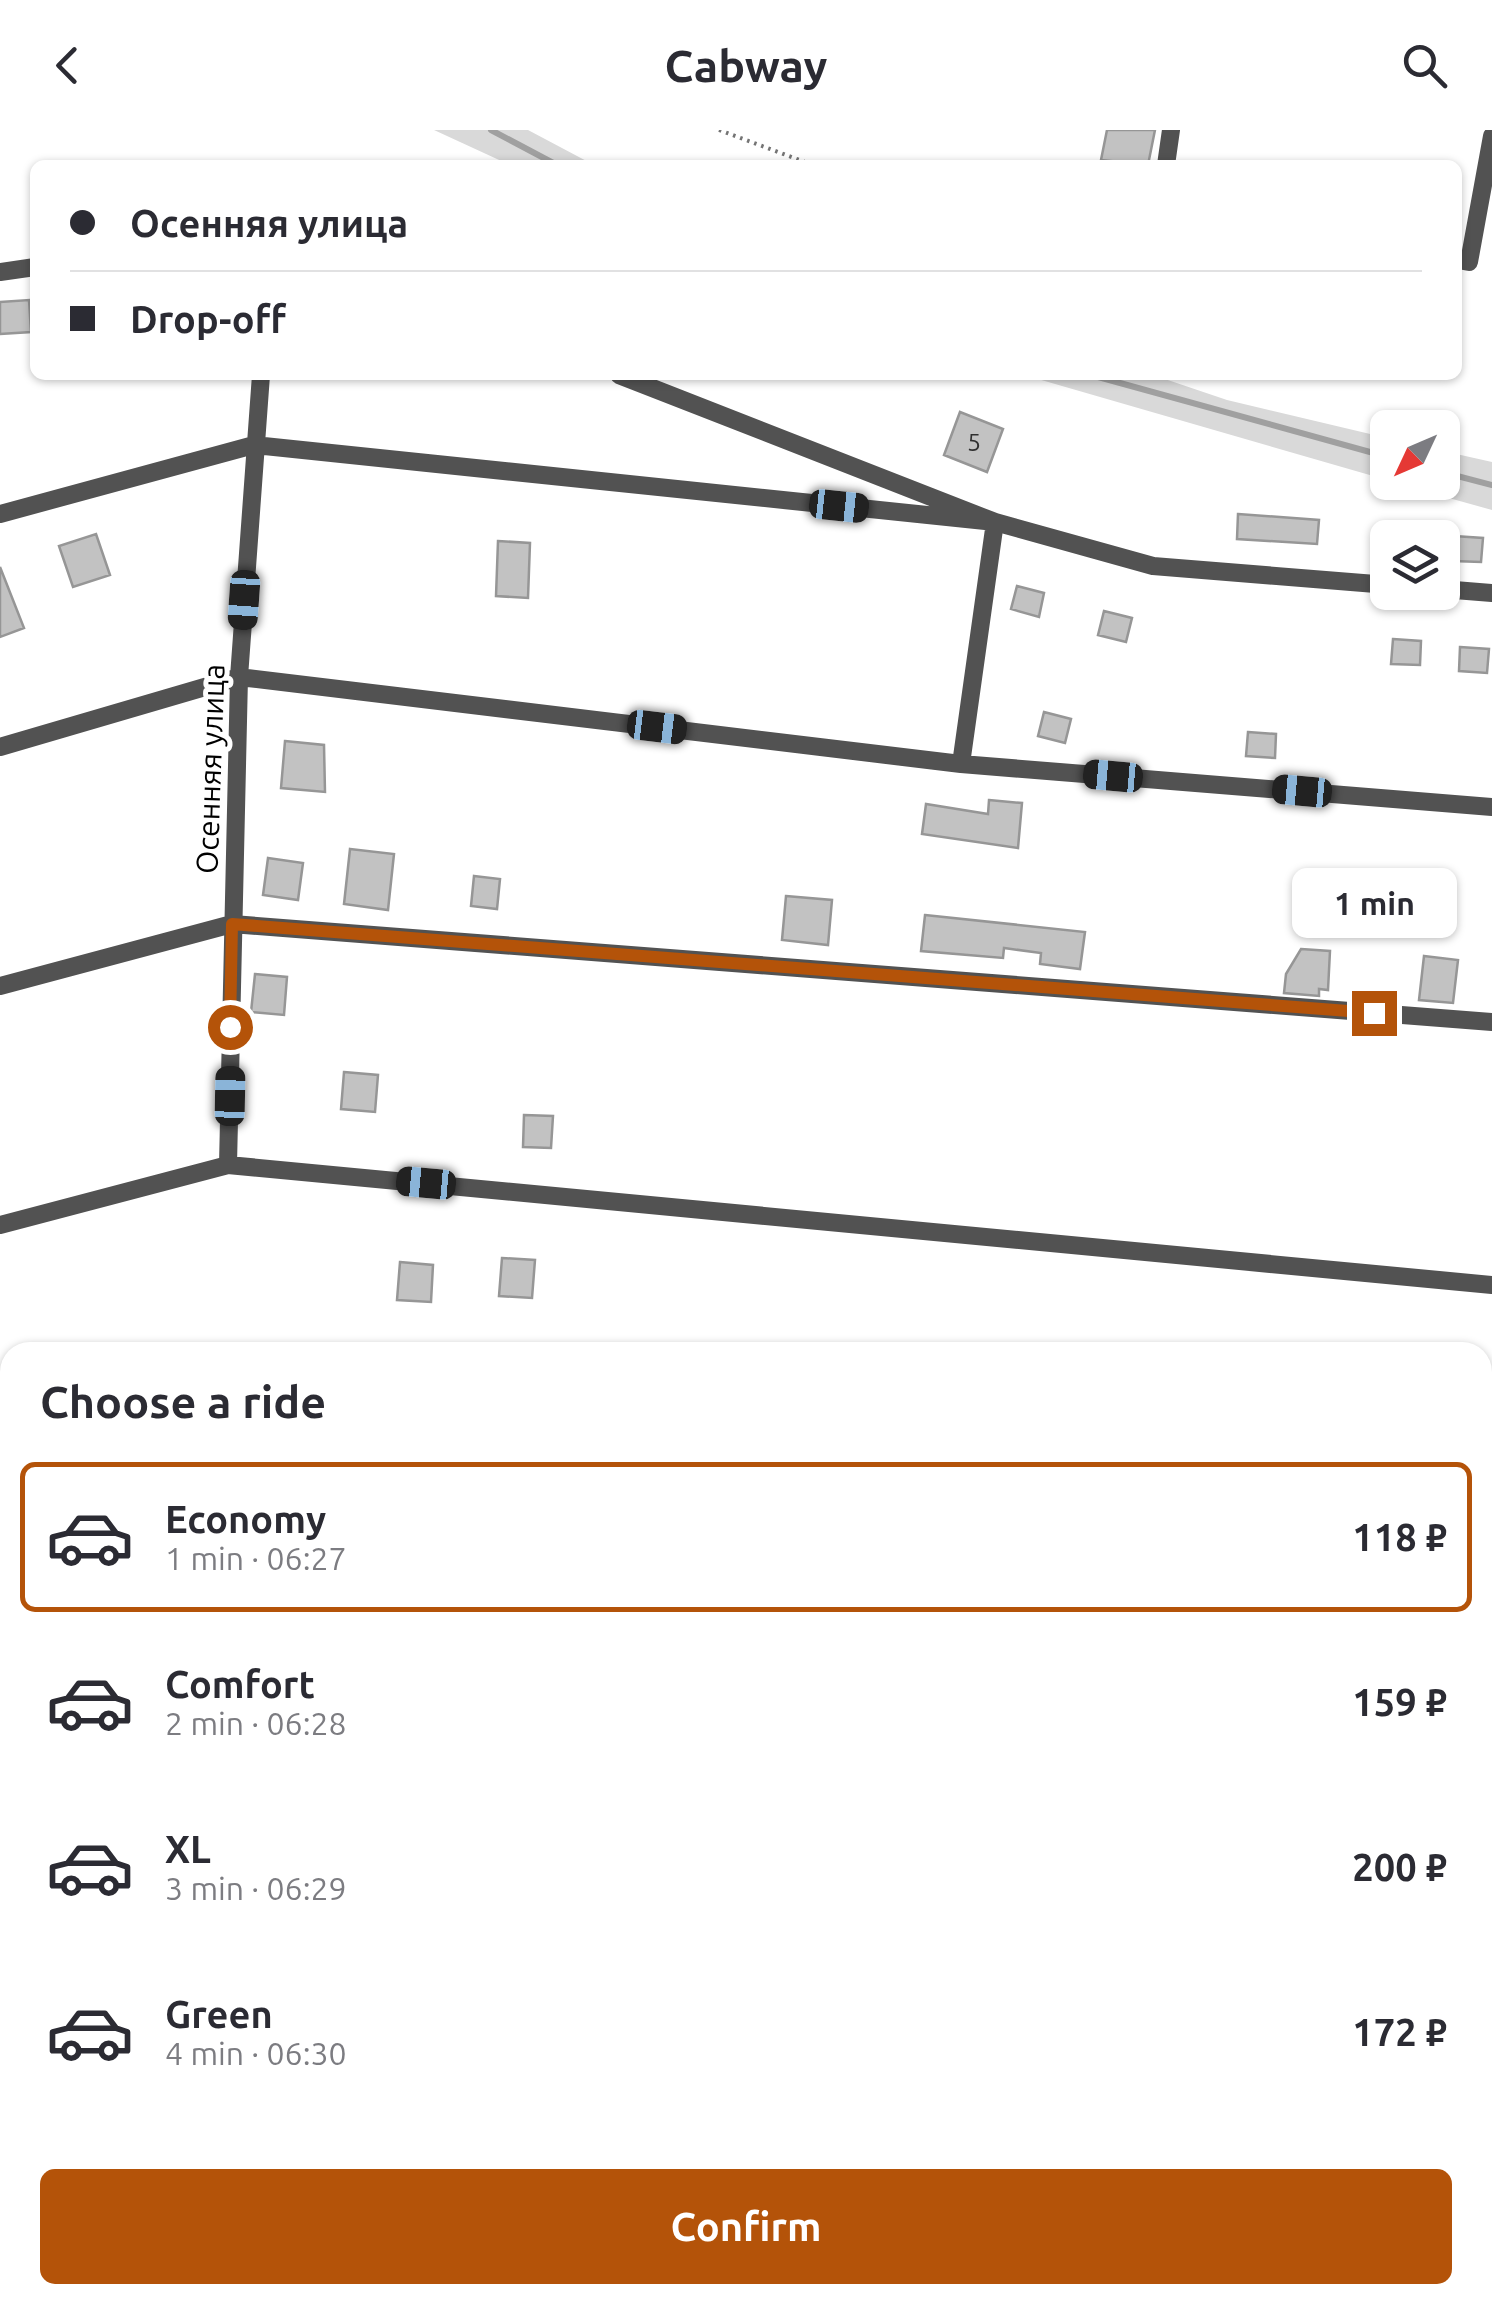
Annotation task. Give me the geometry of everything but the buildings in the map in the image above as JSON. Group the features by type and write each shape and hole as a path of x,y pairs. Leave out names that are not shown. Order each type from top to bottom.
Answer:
{"street":[{"path":"1167,160 1171,130"},
{"path":"1462,261 1469,262 1492,136"},
{"path":"0,272 30,267"},
{"name":"Осенняя улица","path":"228,1164 239,677 260,380"},
{"path":"632,380 995,522 1153,566 1370,584"},
{"path":"0,514 254,445 995,522"},
{"path":"961,764 995,522"},
{"path":"1460,591 1492,594"},
{"path":"0,746 239,677 961,764 1492,806"},
{"path":"0,986 232,924 1492,1022"},
{"path":"0,1224 228,1164 1492,1285"}],"path":[{"path":"720,130 800,160"}],"shaded area":[{"path":"434,130 528,130 585,160 499,160"},
{"path":"1041,380 1168,380 1227,400 1370,434 1370,475"},
{"path":"1460,455 1492,462 1492,510 1456,500 1460,500"}],"waterway":[{"path":"491,130 548,160"},
{"path":"1109,380 1370,452"},
{"path":"1460,477 1492,485"}],"route":[{"path":"230,1027 232,924 1374,1013"}]}
